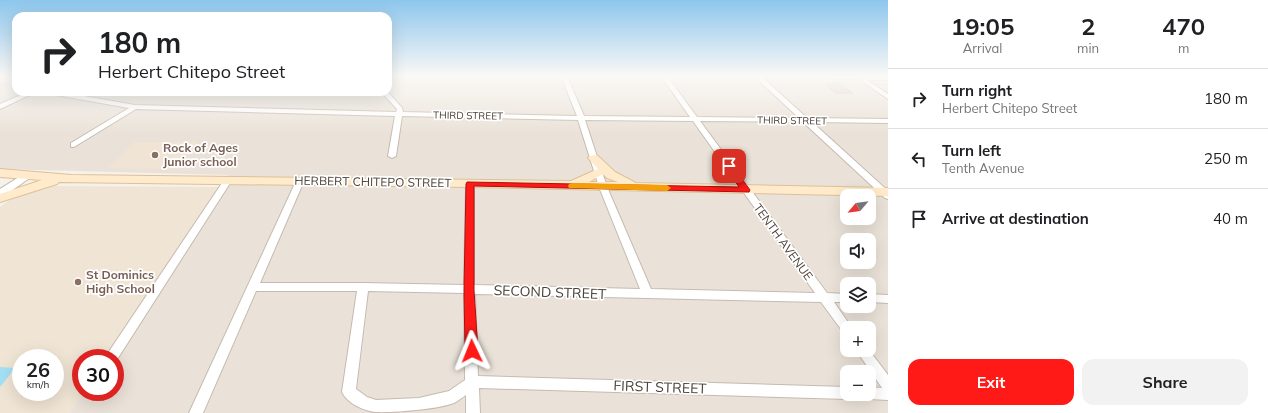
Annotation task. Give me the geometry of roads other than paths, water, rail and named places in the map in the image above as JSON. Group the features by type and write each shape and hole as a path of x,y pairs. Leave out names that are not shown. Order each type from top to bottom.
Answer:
{"main road":[{"path":"594,158 611,175 640,187"},
{"path":"572,186 599,172"},
{"name":"HERBERT CHITEPO STREET","path":"0,174 71,178 640,187 887,193"},
{"path":"0,198 44,183 71,178"}],"street":[{"path":"572,95 581,118 603,187 647,294"},
{"name":"TENTH AVENUE","path":"678,95 841,321"},
{"path":"778,95 887,193"},
{"path":"0,107 24,96"},
{"name":"THIRD STREET","path":"73,96 135,107 581,118 888,121"},
{"path":"388,96 400,109 392,156"},
{"path":"74,145 135,107"},
{"path":"0,194 27,175"},
{"path":"117,349 228,180"},
{"path":"196,413 254,287 300,181"},
{"path":"470,184 469,290 473,413"},
{"name":"SECOND STREET","path":"254,287 363,287 840,298"},
{"path":"363,287 349,392 363,402 376,406 419,404 452,397 473,382"},
{"path":"876,298 888,299"},
{"path":"867,357 888,385"},
{"name":"FIRST STREET","path":"473,382 840,393"},
{"path":"876,393 888,394"}],"water":[{"path":"0,367 12,368 12,372 0,386"}],"place":[{"name":"Rock of Ages Junior school","path":"155,155"},
{"name":"St Dominics High School","path":"78,282"}]}
